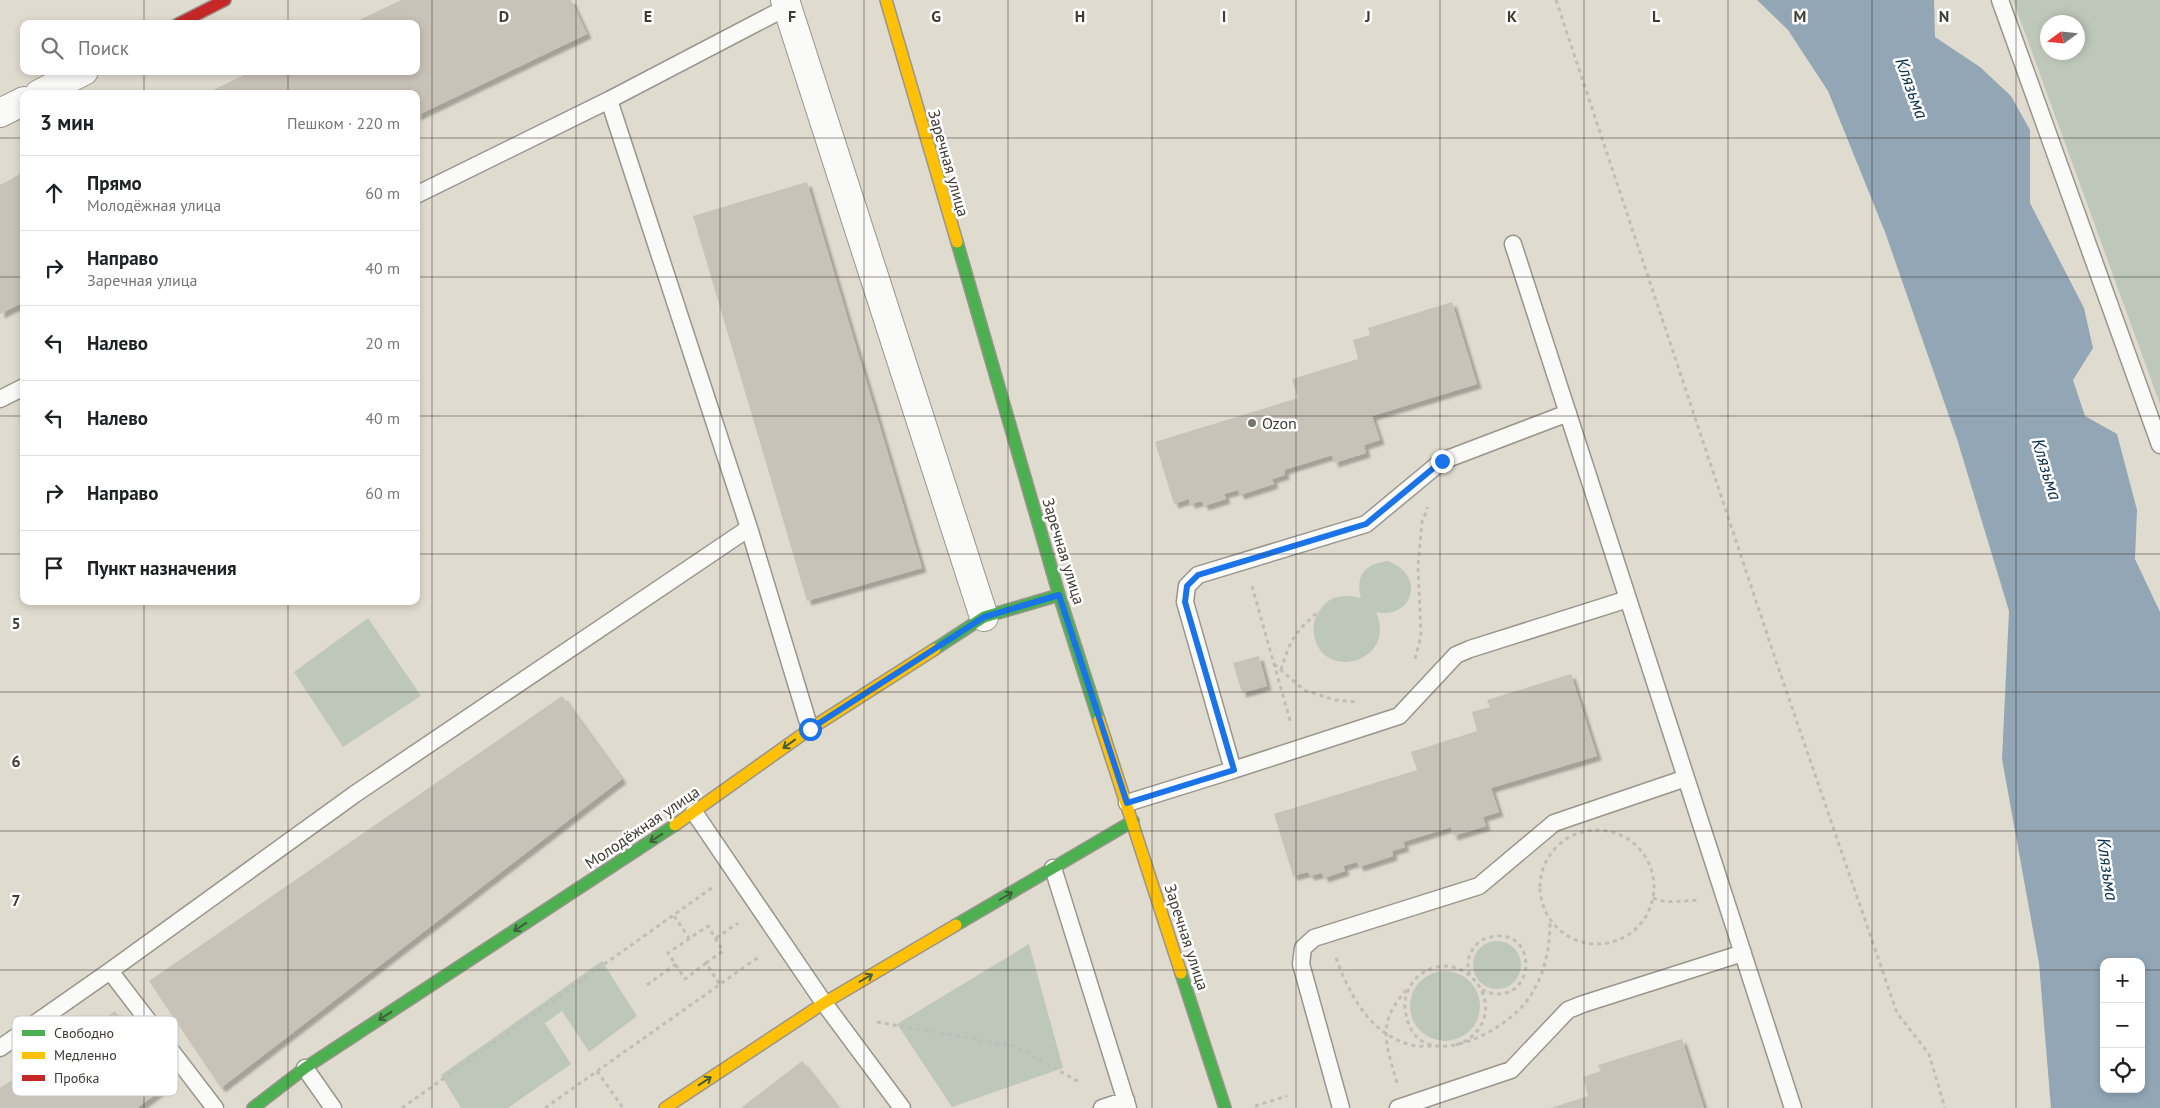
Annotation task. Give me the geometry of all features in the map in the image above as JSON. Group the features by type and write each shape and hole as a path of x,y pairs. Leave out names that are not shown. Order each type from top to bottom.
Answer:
{"street":[{"path":"186,20 225,0"},
{"name":"Заречная улица","path":"886,0 1059,595 1134,821 1225,1108"},
{"path":"787,3 984,617"},
{"path":"47,90 76,75"},
{"path":"0,113 20,103"},
{"name":"Молодёжная улица","path":"253,1108 305,1068 694,812 810,729 984,617 1059,595"},
{"path":"665,1108 824,1003 1134,821"}],"lane":[{"path":"2000,0 2160,445"},
{"path":"420,193 609,100 787,3"},
{"path":"609,100 749,528 810,729"},
{"path":"1513,244 1793,1108"},
{"path":"0,399 20,389"},
{"path":"1234,770 1185,602 1187,586 1198,575 1366,524 1442,461 1568,413"},
{"path":"46,1016 355,794 749,528"},
{"path":"1127,803 1399,716 1456,655 1628,599"},
{"path":"1341,1108 1302,964 1303,948 1314,938 1479,886 1554,822 1686,778"},
{"path":"694,812 824,1003 902,1108"},
{"path":"1053,868 1127,1104 1102,1108"},
{"path":"1401,1107 1511,1070 1568,1010 1743,953"},
{"path":"110,971 144,1016"},
{"path":"0,1048 12,1040"},
{"path":"178,1060 215,1108"},
{"path":"305,1068 333,1108"}],"path":[{"path":"1556,0 1775,658 1897,1013 1929,1054 1945,1108"},
{"path":"1414,662 1421,636 1418,566 1421,531 1422,522 1431,500"},
{"path":"1245,562 1298,749"},
{"path":"1281,670 1287,648 1301,626 1317,613"},
{"path":"1274,664 1304,690 1335,700 1358,702"},
{"path":"1600,830 1617,833 1633,842 1645,855 1653,872 1655,889 1651,907 1642,922 1629,935 1613,942 1595,944 1578,941 1562,932 1550,919 1542,902 1540,885 1544,867 1552,851 1566,839 1582,832 1600,830"},
{"path":"402,1108 721,882"},
{"path":"1653,898 1666,902 1701,899"},
{"path":"674,916 689,938"},
{"path":"716,938 745,917"},
{"path":"1327,934 1343,976 1358,1006 1386,1033 1392,1038 1412,1045 1456,1045 1478,1038 1498,1028 1516,1014 1531,996 1541,978 1547,959 1550,919"},
{"path":"708,926 723,951 685,978 668,953 689,938 708,926"},
{"path":"1470,975 1467,966 1469,954 1478,943 1489,937 1502,936 1514,941 1523,951 1527,964 1524,977 1517,988 1505,994 1492,994 1481,990"},
{"path":"545,1108 781,941"},
{"path":"706,963 720,985"},
{"path":"647,986 676,964"},
{"path":"1401,1107 1388,1049 1387,1019 1396,1002 1419,975 1433,967 1449,966 1464,971 1476,981 1481,990 1485,1010 1480,1025 1470,1038 1456,1045"},
{"path":"1409,987 1405,1002 1406,1018 1413,1032 1426,1042 1441,1046"},
{"path":"877,1022 1015,1046 1079,1082"},
{"path":"596,1072 623,1108"},
{"path":"1250,1107 1287,1096"}],"green space":[{"path":"2013,0 2160,0 2160,404"},
{"path":"1387,561 1400,567 1407,576 1411,585 1406,603 1399,609 1389,613 1376,612 1380,630 1376,644 1368,654 1356,661 1342,662 1329,658 1319,649 1314,634 1314,623 1318,613 1327,602 1336,597 1351,596 1361,598 1359,583 1364,572 1373,565"},
{"path":"368,618 421,696 343,747 294,672"},
{"path":"1492,941 1502,941 1514,948 1521,960 1521,970 1514,982 1502,989 1492,989 1484,985 1477,978 1473,970 1473,960 1477,952 1484,945"},
{"path":"1029,944 1063,1068 952,1107 897,1024"},
{"path":"602,961 637,1016 589,1052 562,1011 545,1023 571,1064 508,1108 461,1108 441,1075"},
{"path":"1445,971 1458,974 1470,981 1477,993 1480,1006 1477,1019 1470,1031 1458,1038 1445,1041 1432,1038 1420,1031 1413,1019 1410,1006 1413,993 1420,981 1432,974"}],"water":[{"name":"Клязьма","path":"1757,0 1934,0 1935,37 1980,67 2011,96 2030,130 2030,203 2084,308 2093,348 2073,380 2085,416 2117,434 2137,510 2135,559 2160,612 2160,1108 2051,1108 2039,963 2002,759 2009,611 1957,439 1885,232 1828,91 1788,30"}],"building":[{"path":"401,0 571,0 587,34 420,114 420,90 213,90 244,75 420,75 420,20 359,20"},
{"path":"20,174 20,304 0,314 0,185"},
{"path":"807,182 922,568 807,601 693,216"},
{"path":"1452,302 1477,384 1372,416 1380,440 1364,445 1366,453 1334,463 1332,455 1284,470 1285,475 1272,479 1274,484 1240,495 1238,490 1224,494 1226,499 1204,506 1202,501 1190,504 1189,499 1174,504 1155,442 1298,398 1292,379 1358,359 1353,340 1370,335 1368,328"},
{"path":"1259,656 1267,686 1242,693 1233,663"},
{"path":"1571,674 1597,756 1491,788 1499,812 1483,817 1486,826 1453,836 1451,827 1403,842 1405,847 1392,851 1393,856 1359,867 1357,862 1343,866 1345,871 1324,878 1322,873 1310,876 1308,872 1293,876 1274,814 1417,770 1411,752 1477,731 1472,712 1490,707 1487,700"},
{"path":"562,696 622,779 221,1088 178,1024 178,1016 173,1016 149,981"},
{"path":"115,1011 119,1016 108,1016"},
{"path":"1682,1039 1704,1108 1551,1108 1588,1096 1583,1077 1601,1071 1598,1065"},
{"path":"802,1061 838,1108 741,1108"},
{"path":"12,1080 12,1096 153,1096 137,1108 0,1108 0,1088"}],"traffic: fast":[{"path":"957,242 1059,595 1099,720"},
{"path":"935,649 984,617 1059,595"},
{"path":"956,925 1133,821"},
{"path":"253,1108 305,1068 675,825"},
{"path":"1181,973 1225,1108"}],"traffic: slow":[{"path":"886,0 957,242"},
{"path":"675,825 810,729 935,649"},
{"path":"1099,720 1181,973"},
{"path":"665,1108 824,1003 956,925"}],"traffic: jam":[{"path":"186,20 225,0"}],"place":[{"name":"Ozon","path":"1252,423"}],"route":[{"path":"810,729 984,617 1059,595 1127,803 1234,770 1185,602 1187,586 1198,575 1366,524 1377,517 1442,461"}]}
